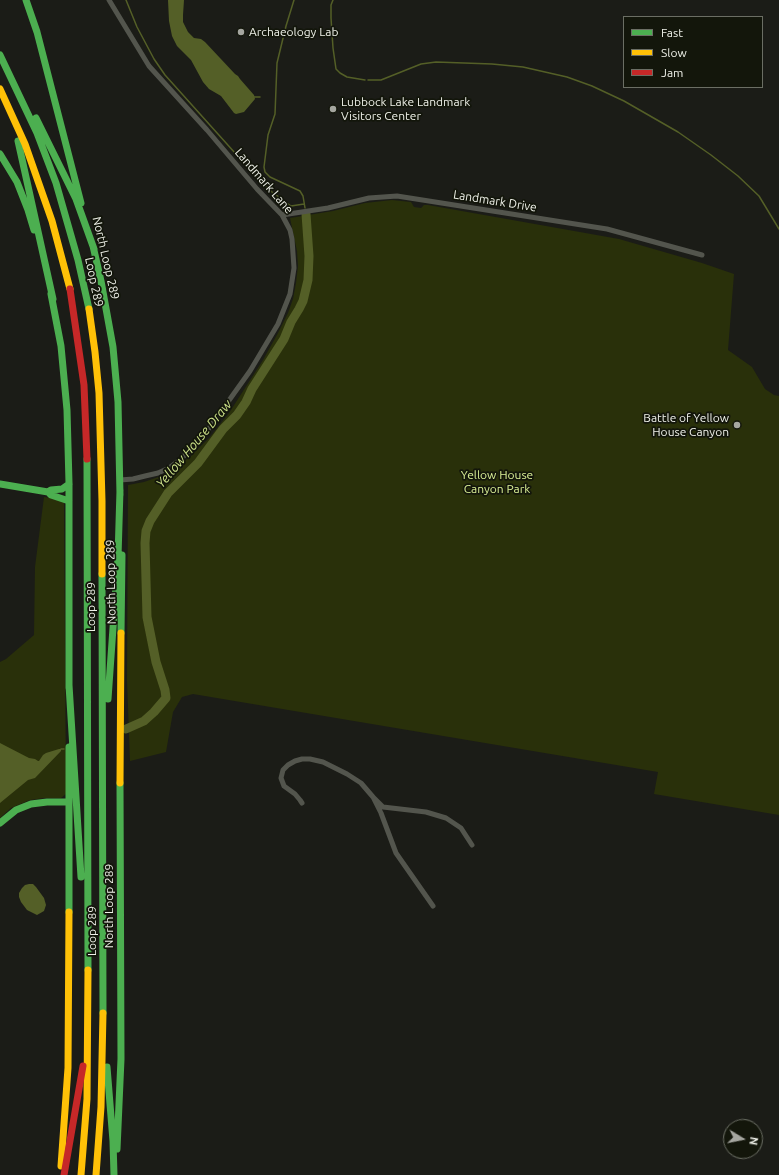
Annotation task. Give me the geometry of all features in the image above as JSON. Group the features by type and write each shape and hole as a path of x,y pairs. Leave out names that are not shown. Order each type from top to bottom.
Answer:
{"main road":[{"name":"North Loop 289","path":"26,0 37,32 49,83 94,249 112,347 118,402 122,589 120,831 121,1059 114,1175"},
{"path":"0,55 26,100 66,177 76,199 94,249"},
{"name":"Loop 289","path":"0,55 37,133 59,194 78,260 93,338 99,393 101,440 103,983 102,1092 96,1175"},
{"name":"Loop 289","path":"0,89 35,169 56,234 73,306 84,385 87,449 88,1023 87,1099 81,1175"},
{"path":"4,96 16,132 26,171 52,290 65,377 67,410 69,484 69,964 68,1068 64,1140 60,1175"},
{"path":"0,154 22,192 53,299"},
{"path":"0,484 48,492 51,490 62,490 69,484"},
{"path":"102,744 106,716 116,594 120,490"},
{"path":"48,492 50,495 69,501"},
{"path":"69,685 79,826 83,928 87,945"},
{"path":"0,823 16,810 31,804 39,802 69,802"},
{"path":"103,983 114,1175"},
{"path":"64,1175 82,1072 84,1042 88,1023"}],"street":[{"name":"Landmark Lane","path":"109,0 149,66 207,130 257,189 282,215 290,230 292,239 293,277 290,294 285,307 278,324 266,345 214,422 192,448 181,459 158,473 133,479 120,480"},
{"name":"Landmark Drive","path":"282,215 328,208 376,197 404,197 607,229 702,255"},
{"path":"302,803 295,794 284,786 281,778 284,770 288,765 302,759 323,762 361,783 384,807 426,812 446,818 461,828 472,845"},
{"path":"373,797 381,813 396,853 433,906"}],"green space":[{"name":"Yellow House Canyon Park","path":"392,200 411,202 414,207 421,208 424,205 428,205 619,239 702,263 734,274 728,350 752,367 765,389 774,395 779,396 779,815 654,794 658,772 193,694 182,697 173,712 166,752 130,761 127,681 128,485 144,482 167,474 191,456 210,437 229,413 263,360 288,313 293,299 298,266 297,251 290,218 333,211 365,203"},
{"path":"44,497 59,499 64,502 66,794 61,798 30,800 11,808 0,818 0,662 6,659 34,635 35,567"}],"shaded area":[{"path":"168,0 184,0 183,22 188,32 194,38 201,39 205,42 254,95 255,99 244,112 234,113 221,96 209,89 203,82 191,60 177,46 172,36 169,21"},
{"path":"0,743 38,761 46,753 59,749 61,749 61,751 35,778 28,780 0,803"},
{"path":"29,884 33,884 36,887 44,898 46,905 44,911 37,915 27,910 19,897 19,893 22,888"}],"waterway":[{"path":"126,0 137,27 154,59 165,75 244,163"},
{"name":"Yellow House Draw","path":"294,0 277,63 275,114 268,135 264,167 265,172 270,177 300,191 303,196 305,208"},
{"name":"Yellow House Draw","path":"333,0 331,5 331,18 336,69 347,77 365,80"},
{"name":"Yellow House Draw","path":"368,80 381,80 421,64 436,62 492,64 523,67 567,77 592,86 624,101 678,132 711,155 738,176 759,196 779,229"},
{"path":"253,97 260,97"},
{"path":"251,171 272,192 291,206 304,204"},
{"name":"Yellow House Draw","path":"126,729 144,721 166,698 156,662 147,617 146,531 150,521 168,493 198,463 223,429 237,415 284,339 291,322 303,301 308,280 309,256 306,214"}],"traffic: fast":[{"path":"26,0 37,32 81,203"},
{"path":"0,55 37,133 56,183 78,260 89,309"},
{"path":"36,118 76,199 94,249"},
{"path":"18,141 53,299"},
{"path":"0,154 17,182 34,230"},
{"path":"93,246 113,347 118,402 120,495"},
{"path":"51,294 61,346 67,410 69,483 69,688"},
{"path":"87,459 88,970"},
{"path":"0,484 48,492 51,495 69,501"},
{"path":"48,492 51,490 62,489 69,484"},
{"path":"108,699 118,557 120,490"},
{"path":"121,633 122,555"},
{"path":"102,574 103,1013"},
{"path":"69,685 81,877"},
{"path":"69,747 69,912"},
{"path":"117,1149 121,1059 120,783"},
{"path":"0,823 16,810 31,804 69,802"},
{"path":"107,1067 113,1141 114,1175"}],"traffic: slow":[{"path":"0,89 25,144 52,221 70,289"},
{"path":"89,309 99,393 102,501 102,574"},
{"path":"120,783 121,633"},
{"path":"61,1166 68,1068 69,912"},
{"path":"81,1175 87,1099 88,970"},
{"path":"96,1175 101,1107 103,1013"}],"traffic: jam":[{"path":"70,289 84,385 87,459"},
{"path":"64,1175 83,1066"}],"place":[{"name":"Archaeology Lab","path":"241,32"},
{"name":"Lubbock Lake Landmark Visitors Center","path":"333,109"},
{"name":"Battle of Yellow House Canyon","path":"737,425"}]}
